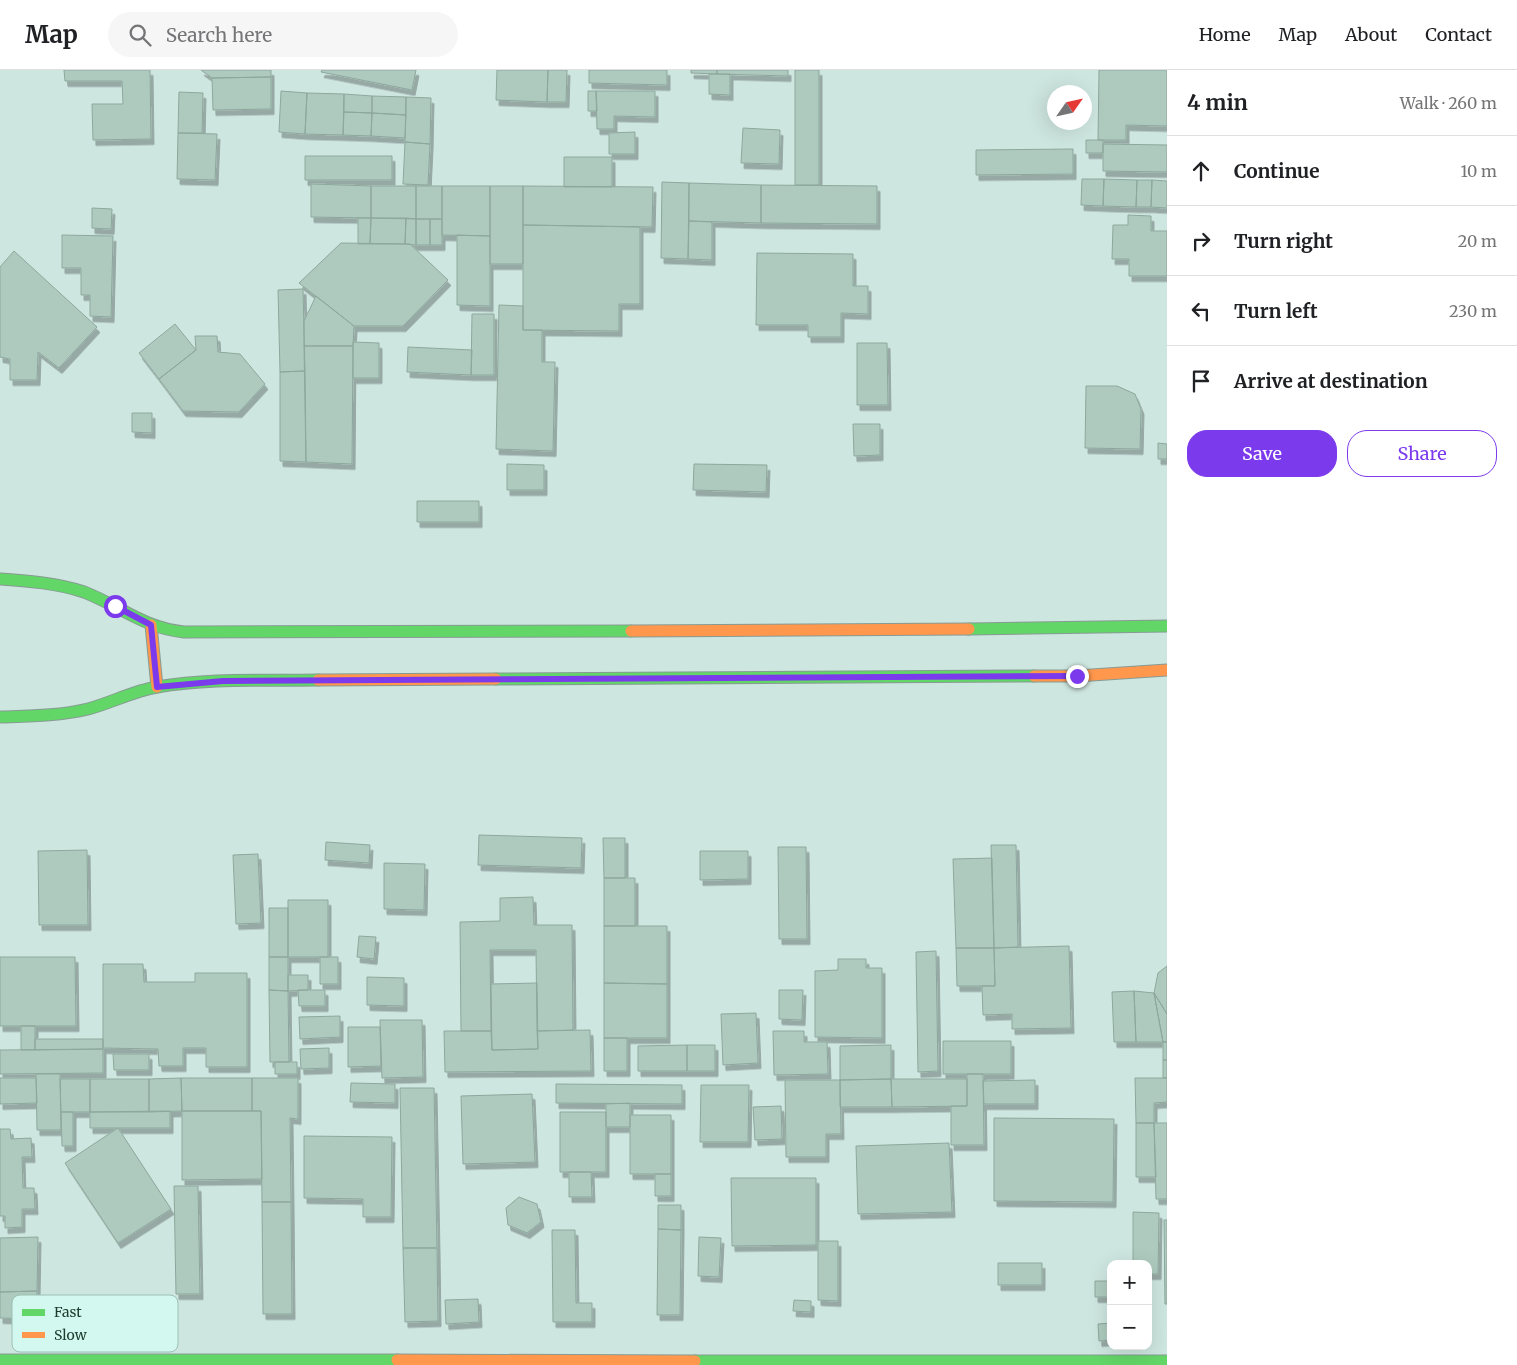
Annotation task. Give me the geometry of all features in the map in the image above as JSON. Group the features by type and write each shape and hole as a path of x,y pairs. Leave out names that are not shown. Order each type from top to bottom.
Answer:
{"main road":[{"path":"0,580 48,583 71,588 94,596 151,625 167,630 201,632 799,631 1167,626"},
{"path":"151,625 157,687"},
{"path":"0,716 35,716 77,711 157,687 223,681 1077,676 1167,670"},
{"path":"0,1360 1167,1361"}],"building":[{"path":"64,70 150,70 151,139 93,140 92,104 123,104 122,81 65,81"},
{"path":"201,70 271,70 271,77 212,78"},
{"path":"322,70 416,70 412,90 321,72"},
{"path":"497,70 548,70 547,102 496,100"},
{"path":"548,70 567,70 566,102 547,102"},
{"path":"589,70 667,70 667,85 589,83"},
{"path":"691,70 717,70 717,74 691,73"},
{"path":"717,70 788,70 788,76 717,74"},
{"path":"795,70 819,70 819,185 795,185"},
{"path":"1099,70 1167,70 1167,126 1126,125 1126,140 1098,140"},
{"path":"709,74 730,74 730,95 709,94"},
{"path":"271,77 271,109 213,110 212,78"},
{"path":"281,91 307,93 305,134 279,132"},
{"path":"588,91 596,91 597,111 588,111"},
{"path":"596,91 655,91 655,117 614,116 614,129 597,129"},
{"path":"179,92 203,93 202,133 178,133"},
{"path":"307,93 344,94 343,135 305,134"},
{"path":"344,94 372,96 372,113 344,112"},
{"path":"372,96 406,97 406,115 372,113"},
{"path":"406,97 431,98 430,144 405,142"},
{"path":"344,112 372,113 371,136 343,135"},
{"path":"372,113 406,115 405,138 371,136"},
{"path":"743,128 780,130 779,164 741,163"},
{"path":"635,132 635,154 609,154 609,133"},
{"path":"178,133 217,134 215,180 177,179"},
{"path":"1086,140 1103,140 1103,153 1086,153"},
{"path":"405,142 430,144 428,185 403,184"},
{"path":"1103,144 1167,145 1167,172 1103,171"},
{"path":"1073,149 1073,174 976,175 976,150"},
{"path":"305,156 392,156 392,180 305,180"},
{"path":"564,157 612,157 612,187 564,187"},
{"path":"1082,179 1104,179 1103,206 1081,205"},
{"path":"1104,179 1137,180 1136,207 1103,206"},
{"path":"1137,180 1152,180 1151,207 1136,207"},
{"path":"1152,180 1167,181 1167,208 1151,207"},
{"path":"662,182 689,183 688,259 661,258"},
{"path":"689,183 761,185 761,223 689,221"},
{"path":"311,184 371,186 371,218 311,217"},
{"path":"761,185 877,186 877,224 761,223"},
{"path":"371,186 416,186 416,219 371,218"},
{"path":"416,186 442,186 442,219 416,219"},
{"path":"442,186 490,186 490,236 442,235"},
{"path":"490,186 523,186 523,264 490,264"},
{"path":"523,186 653,187 652,227 523,225"},
{"path":"92,208 112,209 111,229 92,228"},
{"path":"1128,215 1151,216 1151,231 1167,231 1167,276 1129,276 1129,259 1112,259 1113,225 1128,225"},
{"path":"358,218 371,218 370,244 358,244"},
{"path":"371,218 406,218 405,244 370,244"},
{"path":"406,218 416,219 416,245 405,244"},
{"path":"416,219 430,219 430,245 416,245"},
{"path":"430,219 442,219 442,245 430,245"},
{"path":"689,221 712,222 712,260 688,259"},
{"path":"523,225 640,227 640,304 619,304 619,331 523,330"},
{"path":"62,235 113,236 111,317 90,316 90,295 81,295 81,268 62,268"},
{"path":"457,235 490,236 490,306 457,305"},
{"path":"341,243 410,244 448,280 403,326 354,326 299,283"},
{"path":"14,251 97,327 59,368 38,352 37,380 10,380 10,359 0,357 0,267"},
{"path":"757,253 853,254 853,286 868,286 868,314 841,313 841,337 808,337 808,325 756,325"},
{"path":"303,289 305,371 280,372 278,290"},
{"path":"316,296 354,326 353,346 304,346 304,321"},
{"path":"499,305 523,306 523,330 542,330 542,362 555,362 553,451 496,449"},
{"path":"472,314 494,314 494,375 471,375"},
{"path":"175,324 196,350 159,379 139,353"},
{"path":"195,336 217,336 218,352 240,354 265,384 239,412 183,411 159,379 196,350"},
{"path":"353,342 379,343 379,378 353,378"},
{"path":"857,343 887,343 888,405 857,405"},
{"path":"304,346 353,346 352,464 306,462"},
{"path":"408,347 472,350 471,375 407,372"},
{"path":"305,371 306,462 280,461 280,372"},
{"path":"1086,386 1117,386 1135,394 1141,409 1140,449 1085,448"},
{"path":"132,413 152,413 152,433 132,432"},
{"path":"853,424 880,424 880,455 854,456"},
{"path":"1158,443 1167,444 1167,459 1158,459"},
{"path":"507,464 544,465 544,490 507,490"},
{"path":"694,464 767,465 766,492 693,490"},
{"path":"417,501 479,501 479,522 417,522"},
{"path":"479,835 582,838 581,868 478,865"},
{"path":"603,838 625,838 625,878 604,878"},
{"path":"326,842 370,845 369,863 325,860"},
{"path":"991,845 1016,845 1018,947 994,948"},
{"path":"778,847 806,847 807,939 779,939"},
{"path":"87,850 88,925 39,925 38,851"},
{"path":"700,851 748,851 748,879 700,880"},
{"path":"258,854 261,923 236,924 233,855"},
{"path":"992,858 994,948 956,948 953,859"},
{"path":"384,863 425,864 424,910 384,909"},
{"path":"604,878 635,878 635,926 604,926"},
{"path":"533,897 534,925 572,925 573,1030 537,1031 536,950 490,950 491,1031 461,1031 460,922 500,921 500,898"},
{"path":"288,900 328,900 328,957 288,957"},
{"path":"269,908 288,908 288,957 269,957"},
{"path":"604,926 667,926 667,984 604,983"},
{"path":"359,936 376,937 374,959 357,957"},
{"path":"1069,946 1071,1028 1012,1029 1012,1014 983,1015 982,986 995,986 994,948"},
{"path":"956,948 994,948 995,986 957,986"},
{"path":"936,951 938,1071 918,1072 916,952"},
{"path":"0,957 75,957 76,1026 0,1026"},
{"path":"269,957 288,957 288,991 269,990"},
{"path":"320,957 338,957 338,984 320,984"},
{"path":"838,959 866,959 866,968 882,968 882,1038 815,1037 815,971 838,970"},
{"path":"103,964 143,964 144,982 195,982 195,973 247,973 247,1067 206,1067 206,1048 183,1048 183,1066 159,1066 158,1049 103,1048"},
{"path":"1167,966 1167,1014 1154,993 1158,973"},
{"path":"288,975 308,975 308,990 288,991"},
{"path":"367,977 404,978 404,1006 367,1005"},
{"path":"537,983 538,1049 492,1050 491,984"},
{"path":"604,983 667,984 667,1038 604,1038"},
{"path":"269,990 288,991 289,1062 270,1062"},
{"path":"298,990 325,990 325,1006 299,1006"},
{"path":"779,990 803,990 802,1020 779,1019"},
{"path":"1134,991 1154,993 1163,1042 1136,1042"},
{"path":"1134,991 1136,1042 1114,1042 1112,992"},
{"path":"1154,993 1167,1014 1167,1042 1163,1042"},
{"path":"756,1013 758,1063 723,1065 721,1014"},
{"path":"340,1016 340,1037 300,1039 299,1017"},
{"path":"380,1020 422,1020 423,1077 382,1078"},
{"path":"21,1026 35,1026 35,1050 21,1050"},
{"path":"348,1027 380,1027 381,1066 348,1067"},
{"path":"590,1030 591,1071 445,1072 444,1031 491,1031 492,1050 538,1049 537,1031"},
{"path":"773,1031 804,1031 804,1042 827,1042 828,1074 774,1075"},
{"path":"604,1038 627,1038 627,1071 604,1071"},
{"path":"35,1039 103,1039 103,1049 35,1050"},
{"path":"943,1041 1011,1041 1011,1074 943,1074"},
{"path":"1163,1042 1167,1042 1167,1060 1163,1060"},
{"path":"687,1045 715,1045 715,1071 687,1071"},
{"path":"687,1045 687,1071 638,1071 638,1046"},
{"path":"891,1045 891,1079 840,1080 840,1046"},
{"path":"329,1048 329,1068 301,1069 300,1049"},
{"path":"103,1049 103,1073 0,1074 0,1050"},
{"path":"113,1054 149,1054 149,1070 114,1070"},
{"path":"1163,1060 1167,1060 1167,1078 1163,1078"},
{"path":"275,1062 297,1062 297,1074 275,1074"},
{"path":"36,1074 60,1074 61,1130 37,1130"},
{"path":"967,1074 983,1074 984,1145 951,1145 951,1106 967,1106"},
{"path":"0,1078 36,1078 37,1103 0,1104"},
{"path":"181,1078 252,1078 252,1111 182,1111"},
{"path":"181,1078 182,1111 149,1112 149,1079"},
{"path":"252,1078 298,1078 298,1119 290,1118 291,1202 262,1202 261,1111 252,1111"},
{"path":"1135,1078 1167,1078 1167,1102 1154,1103 1154,1123 1136,1123"},
{"path":"60,1079 90,1079 90,1112 61,1112"},
{"path":"90,1079 149,1079 149,1112 90,1112"},
{"path":"891,1079 892,1107 840,1107 840,1080"},
{"path":"891,1079 967,1079 967,1106 892,1107"},
{"path":"785,1080 840,1080 841,1134 826,1134 826,1157 786,1157"},
{"path":"1035,1080 1035,1104 984,1104 983,1081"},
{"path":"351,1083 395,1084 395,1103 350,1102"},
{"path":"556,1084 682,1085 682,1104 556,1103"},
{"path":"701,1085 749,1085 748,1142 700,1142"},
{"path":"400,1088 434,1088 437,1248 403,1248"},
{"path":"532,1094 535,1162 463,1164 461,1096"},
{"path":"630,1103 630,1127 606,1127 606,1104"},
{"path":"781,1106 782,1139 755,1140 753,1107"},
{"path":"170,1111 170,1128 90,1128 90,1112"},
{"path":"182,1111 261,1111 262,1179 182,1180"},
{"path":"61,1112 73,1112 73,1146 62,1146"},
{"path":"560,1112 606,1112 606,1172 560,1172"},
{"path":"630,1115 671,1115 671,1174 630,1174"},
{"path":"994,1118 1114,1119 1113,1202 994,1201"},
{"path":"1136,1123 1154,1123 1156,1177 1136,1177"},
{"path":"1154,1123 1167,1123 1167,1199 1156,1199"},
{"path":"118,1128 171,1209 118,1243 65,1163"},
{"path":"0,1129 10,1129 11,1139 31,1138 32,1157 22,1157 23,1188 34,1188 35,1209 22,1209 22,1227 5,1228 5,1216 0,1216"},
{"path":"304,1136 392,1137 391,1217 363,1217 363,1199 304,1198"},
{"path":"949,1143 952,1212 858,1214 856,1146"},
{"path":"569,1172 591,1172 592,1197 569,1197"},
{"path":"655,1174 671,1174 671,1196 655,1196"},
{"path":"731,1178 816,1178 816,1245 732,1246"},
{"path":"174,1186 198,1186 200,1294 176,1294"},
{"path":"519,1197 537,1204 541,1222 527,1233 508,1225 506,1208"},
{"path":"262,1202 291,1202 292,1314 263,1314"},
{"path":"658,1205 681,1205 681,1230 658,1229"},
{"path":"1133,1212 1159,1213 1158,1274 1152,1274 1152,1260 1133,1260"},
{"path":"1164,1220 1167,1220 1167,1304 1165,1304"},
{"path":"658,1229 681,1230 680,1315 657,1315"},
{"path":"552,1230 575,1230 576,1303 592,1303 592,1322 553,1322"},
{"path":"38,1237 37,1291 0,1292 0,1238"},
{"path":"699,1237 721,1238 719,1277 698,1276"},
{"path":"818,1241 838,1241 838,1301 818,1300"},
{"path":"403,1248 437,1248 438,1321 405,1322"},
{"path":"998,1263 1042,1263 1042,1285 998,1285"},
{"path":"1095,1281 1107,1281 1107,1297 1095,1297"},
{"path":"37,1291 37,1295 12,1295 12,1318 0,1318 0,1292"},
{"path":"478,1299 479,1322 446,1324 445,1300"},
{"path":"794,1300 811,1301 811,1312 793,1311"},
{"path":"1107,1323 1107,1340 1099,1341 1098,1324"}],"traffic: fast":[{"path":"0,579 42,583 74,589 144,621 170,630 184,632 631,631"},
{"path":"969,629 1167,626"},
{"path":"496,679 1034,676"},
{"path":"0,717 77,711 148,689 177,684 237,680 318,680"},
{"path":"0,1360 397,1360"},
{"path":"695,1361 1167,1361"}],"traffic: slow":[{"path":"151,625 157,687"},
{"path":"631,631 969,629"},
{"path":"1034,676 1077,676 1167,670"},
{"path":"318,680 496,679"},
{"path":"397,1360 695,1361"}],"route":[{"path":"115,606 151,625 157,687 223,681 1077,676"}]}
